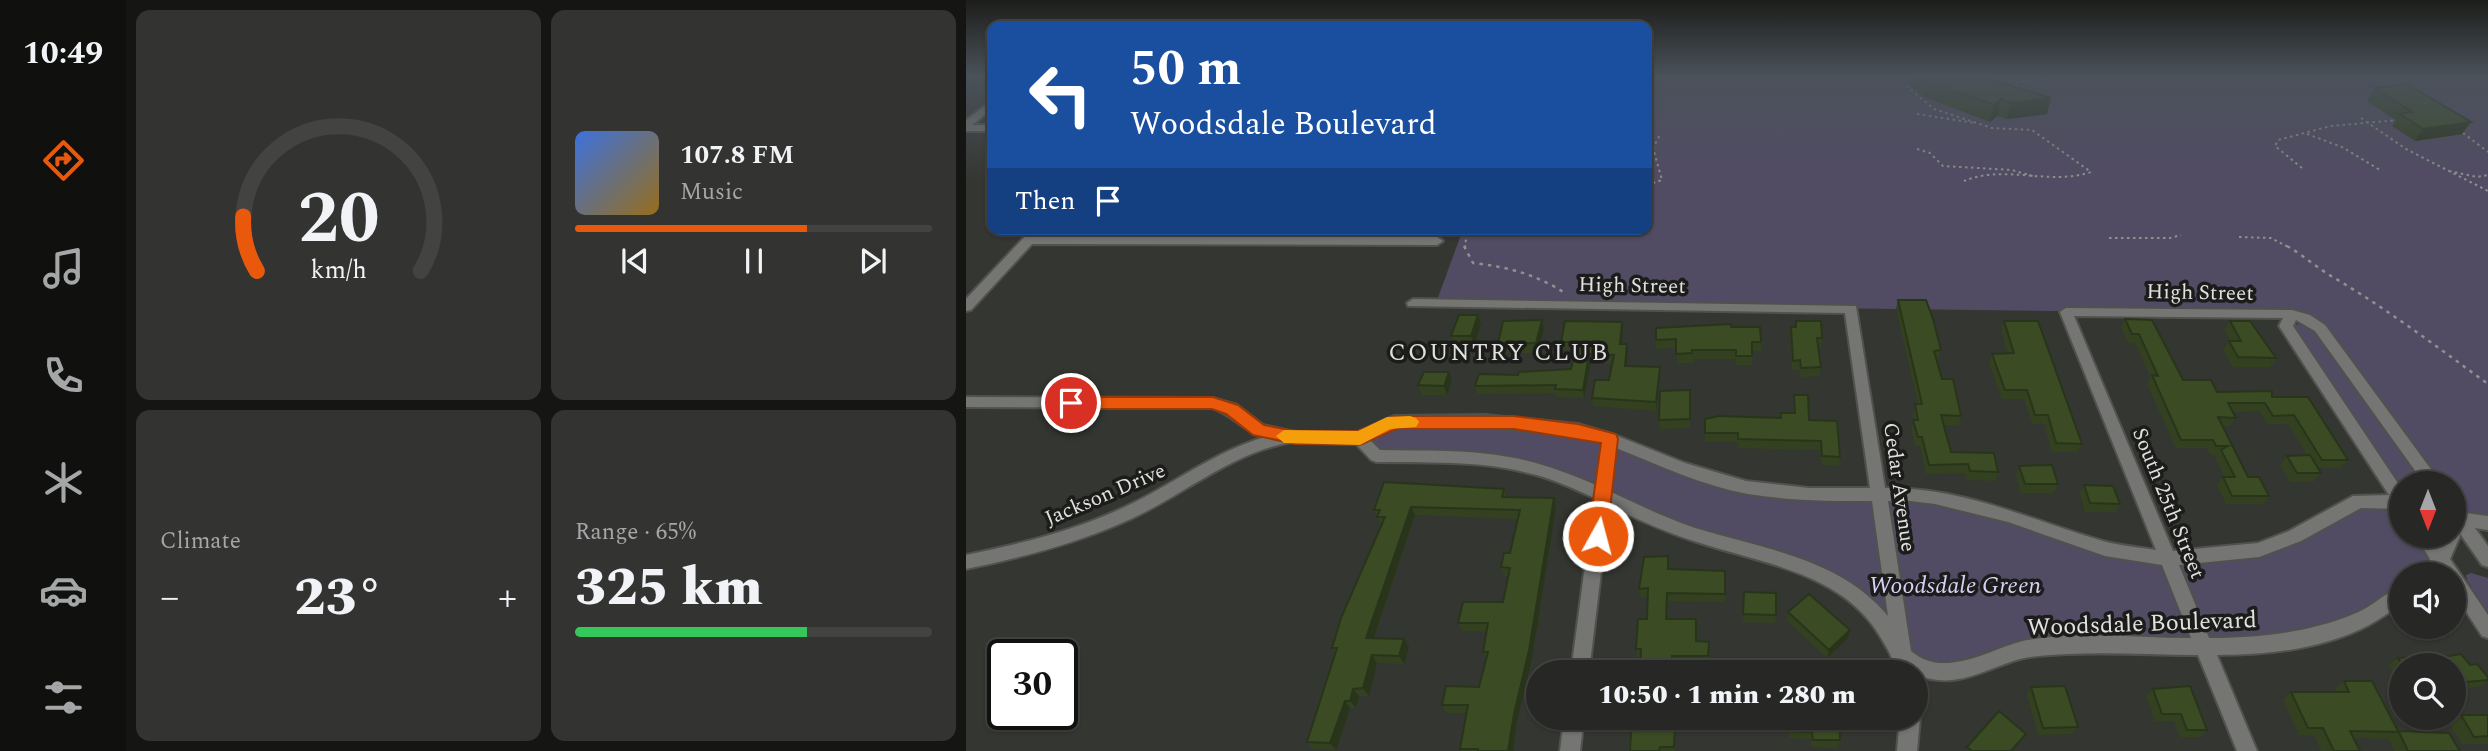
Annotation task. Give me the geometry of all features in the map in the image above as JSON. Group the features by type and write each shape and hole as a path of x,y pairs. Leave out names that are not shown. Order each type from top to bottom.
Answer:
{"street":[{"path":"966,126 982,112"},
{"path":"966,126 987,128"},
{"path":"966,307 1034,235"},
{"path":"1232,241 1236,235"},
{"path":"1029,240 1437,241"},
{"name":"High Street","path":"1413,303 1851,309"},
{"name":"Cedar Avenue","path":"1851,309 1902,660"},
{"name":"High Street","path":"2066,312 2292,314"},
{"name":"South 25th Street","path":"2066,312 2247,751"},
{"path":"2389,484 2286,326 2292,314 2305,318 2320,328 2424,471"},
{"path":"966,402 1213,403 1232,409 1259,430 1295,438 1360,438 1388,423 1485,421 1542,425 1610,439 1681,468 1746,487 1810,495 1877,493 1935,497 1975,505 2105,549 2168,559 2259,550 2295,536 2358,501 2389,502"},
{"name":"Jackson Drive","path":"966,562 1014,552 1094,527 1149,503 1237,453 1295,438"},
{"path":"1360,438 1376,456 1497,460 1532,467 1603,495 1668,526 1808,568 1864,603 1881,621 1901,660"},
{"path":"1582,660 1610,439"},
{"path":"2466,524 2488,523"},
{"path":"2466,536 2488,560"},
{"path":"2466,597 2488,630"},
{"name":"Woodsdale Boulevard","path":"1928,669 1959,672 2005,654 2035,647 2270,643 2316,635 2354,624 2389,605"},
{"path":"1570,751 1573,730"},
{"path":"1907,751 1909,730"}],"path":[{"path":"1947,112 1992,128 2032,130 2091,172 2036,178 1980,176 1964,181"},
{"path":"1917,114 1978,123"},
{"path":"2361,118 2443,169 2488,191"},
{"path":"2302,168 2280,153 2275,143 2331,126 2409,119"},
{"path":"2459,130 2488,152"},
{"path":"1652,183 1662,180 1653,148 1661,133"},
{"path":"2307,134 2342,147 2380,170"},
{"path":"1917,149 1930,153 1943,166 2012,170 2036,178"},
{"path":"2443,169 2471,176 2488,175"},
{"path":"2109,238 2170,238 2181,234"},
{"path":"1466,235 1466,256 1473,263 1512,268 1574,294"},
{"path":"2239,237 2271,238 2287,245 2329,275 2368,297 2488,384"},
{"path":"1614,294 1647,287"}],"green space":[{"path":"1652,112 2488,112 2488,523 2466,521 2466,471 2424,471 2320,328 2292,314 1436,303 1461,235 1652,235"},
{"path":"2295,325 2316,331 2414,471 2391,471 2295,330"},
{"name":"Woodsdale Green","path":"1387,423 1542,425 1746,487 1902,494 2135,554 2259,550 2359,501 2389,502 2389,548 2432,548 2441,560 2389,562 2389,601 2316,635 2035,647 1979,665 1928,668 1928,660 1911,660 1839,585 1706,538 1532,467 1376,456 1360,438"},
{"path":"2471,573 2488,578 2488,613 2467,580 2466,575"}],"building":[{"path":"2454,112 2471,122 2423,129 2400,114"},
{"path":"1898,300 1926,300 1933,319 1941,350 1934,351 1942,379 1953,379 1961,416 1941,415 1951,452 1994,453 1998,472 1970,471 1968,464 1929,465 1922,437 1918,437 1913,420 1918,420 1915,404 1922,404"},
{"path":"1459,315 1478,315 1471,336 1451,336"},
{"path":"2125,319 2152,320 2183,380 2211,380 2217,392 2272,391 2272,397 2308,397 2348,460 2322,460 2294,415 2273,416 2265,403 2228,403 2236,418 2218,417 2248,477 2259,477 2269,496 2232,496 2223,477 2235,477 2221,450 2228,446 2216,446 2213,440 2181,440 2152,375 2158,376 2139,334 2132,334"},
{"path":"1542,320 1536,343 1498,344 1503,321"},
{"path":"1565,321 1622,322 1620,344 1627,344 1625,366 1660,367 1656,402 1592,398 1595,380 1609,380 1614,355 1589,354 1583,390 1555,389 1556,385 1475,386 1479,374 1518,375 1519,372 1571,369 1578,342 1561,342"},
{"path":"1796,321 1821,321 1822,338 1817,338 1821,367 1801,368 1800,360 1793,361 1791,327 1796,327"},
{"path":"2004,321 2038,321 2082,444 2056,443 2048,415 2035,415 2027,390 2005,390 1992,354 2014,353"},
{"path":"2230,321 2250,321 2276,358 2238,357 2229,341 2241,341"},
{"path":"1731,324 1731,327 1760,327 1761,342 1752,342 1752,356 1736,356 1736,350 1692,350 1692,353 1676,354 1676,339 1656,340 1656,328"},
{"path":"1424,372 1449,372 1444,386 1418,385"},
{"path":"1690,390 1690,419 1659,420 1660,391"},
{"path":"1794,395 1808,395 1809,420 1837,421 1840,457 1822,456 1821,441 1738,439 1738,433 1705,433 1705,419 1719,416 1781,418 1781,413 1795,413"},
{"path":"2310,455 2321,473 2297,473 2287,456"},
{"path":"2052,465 2058,484 2025,484 2019,466"},
{"path":"1384,482 1504,489 1502,497 1554,498 1529,650 1508,751 1460,749 1468,705 1442,705 1446,686 1479,687 1488,652 1483,652 1488,623 1458,623 1463,602 1503,602 1510,568 1501,567 1504,553 1510,553 1520,510 1411,507 1366,638 1404,639 1399,656 1372,655 1363,688 1353,689 1350,701 1345,701 1330,743 1307,742 1337,648 1332,648 1341,618 1385,517 1377,517 1380,510 1374,510"},
{"path":"2084,485 2113,486 2120,504 2090,503"},
{"path":"1668,556 1668,569 1725,571 1725,594 1667,593 1666,619 1696,619 1696,641 1709,642 1708,656 1672,656 1672,660 1641,660 1641,649 1636,649 1638,619 1647,619 1648,588 1639,589 1644,557"},
{"path":"1744,592 1776,593 1776,615 1743,614"},
{"path":"1809,594 1850,630 1829,650 1788,612"},
{"path":"2466,660 2470,665 2477,664 2488,680 2466,682"},
{"path":"2344,681 2372,681 2389,714 2389,730 2449,733 2460,751 2408,751 2399,732 2350,731 2360,751 2334,751 2323,728 2308,728 2291,692 2349,692"},
{"path":"2065,686 2078,727 2043,728 2031,687"},
{"path":"2190,686 2207,730 2187,730 2181,714 2162,714 2153,689"},
{"path":"1999,711 2026,734 2011,751 1972,751 1967,747"},
{"path":"2466,715 2488,715 2488,736 2474,737 2466,723"},
{"path":"1631,730 1675,730 1674,747 1660,747 1659,751 1630,751"},
{"path":"1840,730 1840,740 1813,740 1812,732 1790,731"}],"slow traffic":[{"path":"1284,436 1360,438 1387,423 1410,422"}],"district":[{"name":"COUNTRY CLUB","path":"1499,352"}],"route":[{"path":"1071,403 1213,403 1232,409 1246,423 1259,430 1295,438 1360,438 1394,422 1514,422 1578,430 1610,439 1598,536"}]}
